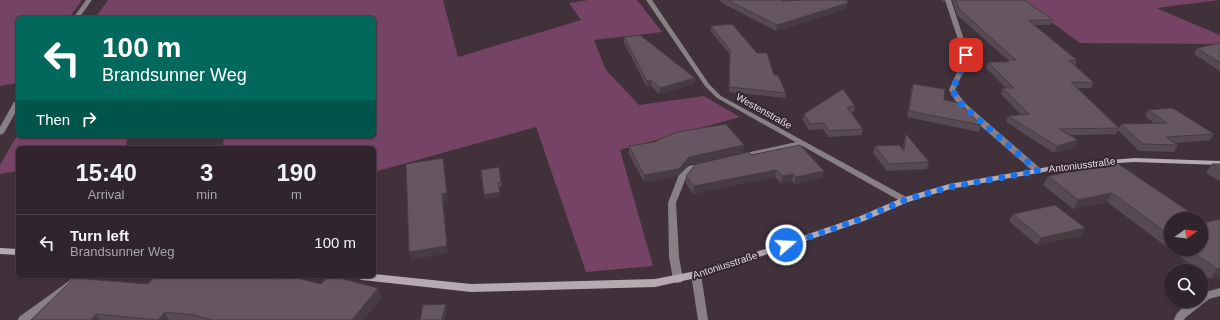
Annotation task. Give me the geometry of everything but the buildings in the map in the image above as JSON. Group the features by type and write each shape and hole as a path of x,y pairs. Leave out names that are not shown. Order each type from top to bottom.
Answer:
{"street":[{"path":"77,16 89,0"},
{"name":"Westenstraße","path":"648,0 707,85 719,97 801,144 905,200"},
{"path":"948,0 966,55 952,90 963,106 1038,171"},
{"path":"0,133 16,105"},
{"path":"736,158 801,144"},
{"name":"Antoniusstraße","path":"376,278 471,288 655,283 696,274 861,219 905,200 949,187 1038,171 1103,162 1134,160 1220,163"},
{"path":"678,279 674,257 672,203 683,174 692,168 714,163"},
{"path":"0,251 16,252"},
{"path":"696,274 703,320"},
{"path":"22,320 80,278"},
{"path":"1208,295 1220,292"},
{"path":"1179,320 1180,316 1190,308"}],"shaded area":[{"path":"0,0 82,0 70,16 16,16 16,83 0,86"},
{"path":"108,0 443,0 458,57 581,20 569,3 588,0 637,0 662,32 594,40 606,70 639,105 704,96 740,117 620,150 653,266 586,272 536,127 376,171 376,146 223,146 224,138 376,138 376,16 96,16"},
{"path":"1021,0 1220,0 1156,8 1220,35 1220,44 1080,43"},
{"path":"16,137 127,138 126,146 16,146 16,171 0,174 0,165"}],"route":[{"path":"786,245 861,219 905,200 949,187 1038,171 963,106 952,90 966,55"}]}
